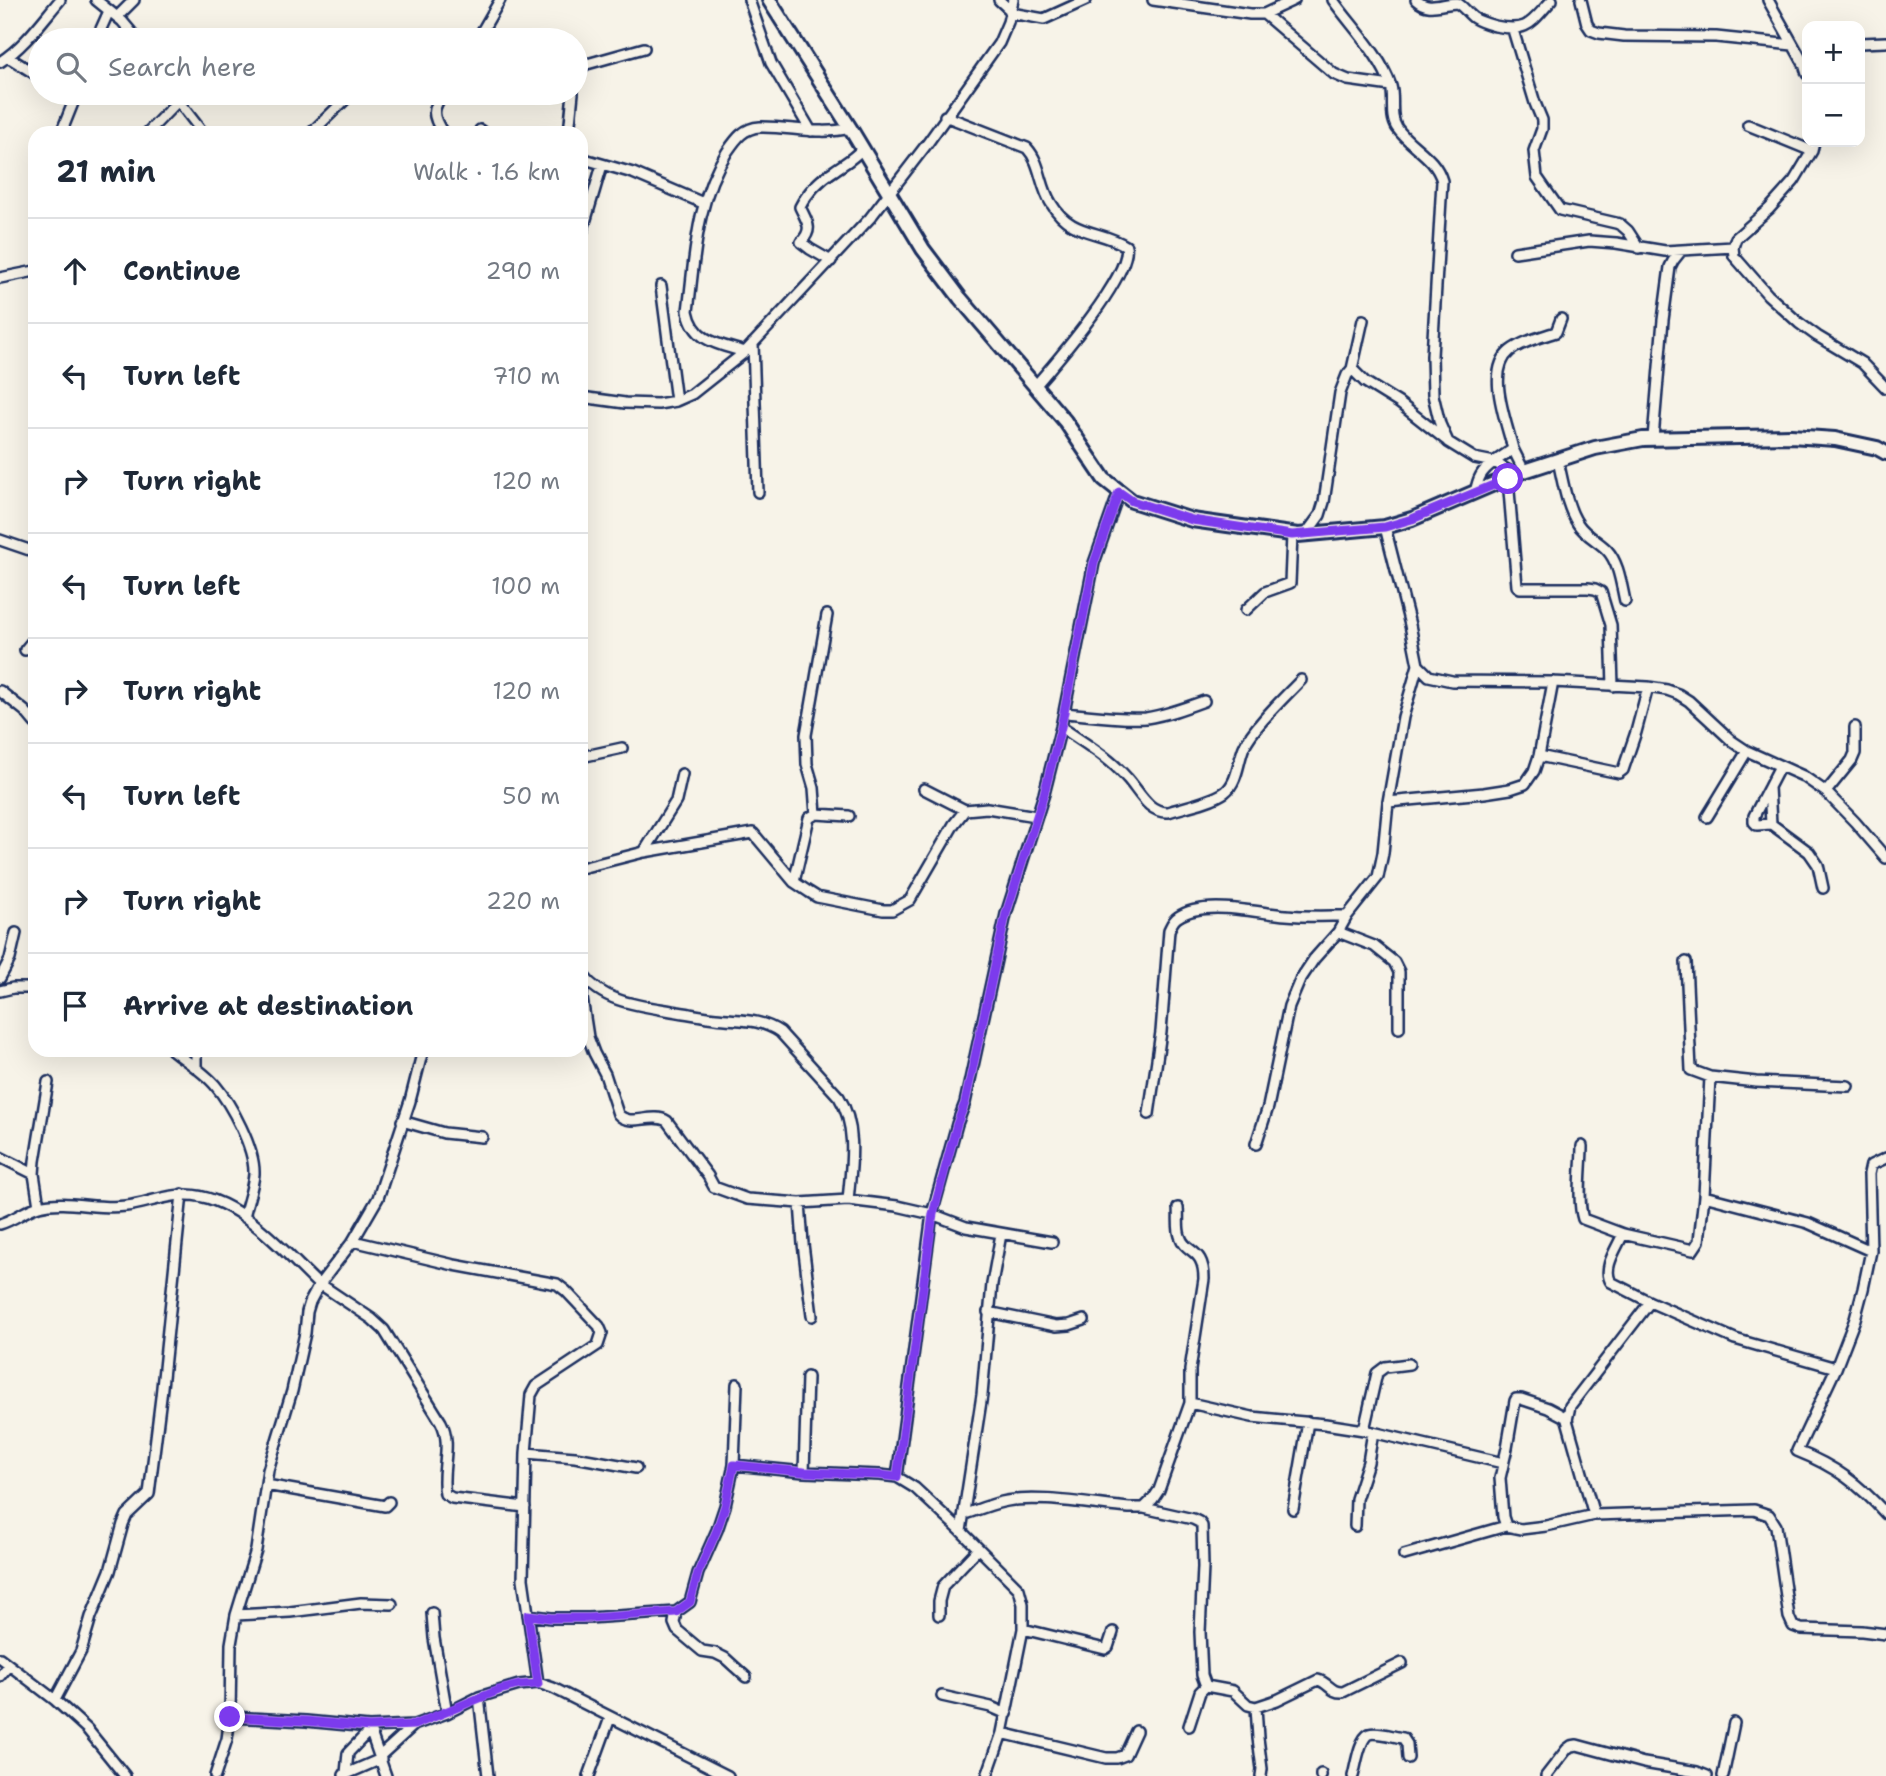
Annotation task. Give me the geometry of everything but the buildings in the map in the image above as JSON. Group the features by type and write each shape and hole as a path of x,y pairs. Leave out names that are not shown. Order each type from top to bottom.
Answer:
{"street":[{"path":"33,28 60,0"},
{"path":"96,0 126,28"},
{"path":"104,28 113,14 134,0"},
{"path":"484,28 500,0"},
{"path":"749,0 771,63 811,131"},
{"path":"769,0 923,249 960,298 1065,421 1104,480 1132,501 1192,520 1292,535 1385,527 1412,519 1516,475 1595,448 1653,438 1791,436 1835,439 1886,453"},
{"path":"999,0 1011,12 1044,19 1086,0"},
{"path":"588,398 625,403 658,404 676,401 692,394 745,352 831,261 889,194 999,43 1013,0"},
{"path":"1153,0 1250,15 1264,14 1294,0"},
{"path":"1333,0 1382,66 1391,86 1394,122 1398,129 1433,162 1442,181 1432,356 1433,395 1440,424 1448,442"},
{"path":"1416,0 1428,7 1457,3 1472,17 1513,30 1532,21 1552,0"},
{"path":"1581,0 1587,24 1591,30 1599,33 1624,36 1716,37 1793,45"},
{"path":"1768,0 1802,58"},
{"path":"1264,14 1334,74 1348,80 1391,86"},
{"path":"1513,30 1542,120 1542,129 1534,151 1537,177 1560,210 1620,224 1639,248"},
{"path":"28,34 4,59 28,72"},
{"path":"1865,43 1886,42"},
{"path":"588,64 644,48"},
{"path":"63,126 70,105"},
{"path":"152,126 169,105"},
{"path":"181,105 198,126"},
{"path":"318,126 340,105"},
{"path":"436,105 434,114 440,126"},
{"path":"570,126 572,105"},
{"path":"945,116 1027,148 1034,155 1052,206 1065,220 1081,231 1126,246 1128,253 1106,296 1082,331 1036,385"},
{"path":"1748,125 1802,142"},
{"path":"745,352 703,337 694,331 690,321 688,311 703,203 710,182 736,139 746,131 758,127 811,131 840,131 850,128"},
{"path":"1812,147 1794,181 1769,209 1736,238 1734,256 1768,295 1816,336 1861,363 1886,388"},
{"path":"831,261 801,242 807,236 809,228 800,208 813,187 852,160 862,149"},
{"path":"588,160 653,180 703,203"},
{"path":"588,212 602,165"},
{"path":"1515,252 1588,241 1681,251 1733,247"},
{"path":"1653,438 1670,267 1681,251"},
{"path":"0,278 28,272"},
{"path":"661,286 676,401"},
{"path":"1561,318 1556,332 1518,345 1507,353 1498,376 1501,408 1513,449 1516,475 1517,586 1588,588 1601,592 1611,625 1613,686"},
{"path":"1306,534 1320,514 1324,502 1340,393 1352,369 1363,320"},
{"path":"753,343 758,492"},
{"path":"1352,369 1365,382 1399,403 1448,442 1474,458 1494,462 1516,475"},
{"path":"1475,493 1484,469 1513,449"},
{"path":"1558,461 1577,523 1612,556 1625,601"},
{"path":"897,1477 933,1214 965,1103 1006,914 1044,794 1061,727 1094,563 1119,492"},
{"path":"1256,1144 1268,1107 1289,1006 1300,980 1378,877 1403,717 1418,665 1385,527"},
{"path":"1246,610 1265,592 1290,583 1292,535"},
{"path":"0,540 28,550"},
{"path":"816,814 814,788 807,764 806,735 827,615"},
{"path":"25,650 28,646"},
{"path":"1418,665 1429,676 1452,681 1648,687 1678,694 1747,751 1803,776 1826,792 1886,858"},
{"path":"1061,727 1112,763 1154,810 1168,812 1217,797 1227,790 1234,779 1244,746 1301,680"},
{"path":"1388,802 1483,793 1525,784 1534,771 1539,756 1553,682"},
{"path":"1539,756 1619,773 1623,770 1636,732 1648,687"},
{"path":"0,691 28,715"},
{"path":"1064,713 1149,717 1167,714 1204,701"},
{"path":"1826,792 1852,760 1855,753 1855,727"},
{"path":"588,755 622,748"},
{"path":"1707,817 1747,751"},
{"path":"1780,766 1754,816 1754,822 1757,825 1771,824 1809,852 1818,865 1823,888"},
{"path":"644,852 676,801 682,774"},
{"path":"1769,786 1771,824"},
{"path":"924,789 965,810 987,808 1036,816"},
{"path":"588,866 644,852 753,833 794,882 817,897 892,910 911,900 954,824 965,810"},
{"path":"794,882 807,820 811,815 849,816"},
{"path":"1149,1114 1161,1032 1168,930 1175,918 1204,909 1347,916"},
{"path":"1338,932 1374,946 1394,962 1399,972 1399,1028"},
{"path":"0,978 10,960 16,933"},
{"path":"1686,962 1691,1070 1710,1077 1756,1082 1848,1086"},
{"path":"588,982 605,994 620,1000 715,1018 761,1022 780,1032 839,1097 846,1109 851,1160 848,1200"},
{"path":"0,990 28,989"},
{"path":"588,1037 622,1119 655,1117 667,1121 714,1187 747,1199 800,1203 848,1200 897,1206 933,1214 966,1227 1052,1242"},
{"path":"181,1057 215,1084 245,1134 254,1174 244,1217"},
{"path":"196,1057 196,1068"},
{"path":"215,1776 227,1739 230,1717 232,1644 236,1615 256,1550 268,1470 292,1391 307,1311 320,1285 353,1241 378,1198 413,1092 421,1057"},
{"path":"1582,1146 1583,1219 1623,1234 1693,1250 1699,1241 1704,1196 1710,1077"},
{"path":"39,1206 34,1174 48,1082"},
{"path":"402,1121 444,1133 482,1137"},
{"path":"0,1157 34,1174"},
{"path":"1886,1158 1871,1165 1869,1174 1871,1251 1855,1319 1836,1368 1797,1451 1837,1469 1869,1495 1886,1514"},
{"path":"55,1700 81,1651 127,1515 149,1494 162,1397 182,1195"},
{"path":"0,1224 39,1206 57,1204 124,1207 182,1195 200,1195 220,1202 266,1235 320,1285 384,1330 445,1430 445,1494 452,1498 525,1507"},
{"path":"1704,1196 1808,1223 1871,1251"},
{"path":"800,1203 812,1316"},
{"path":"1143,1508 1159,1490 1190,1403 1190,1370 1204,1268 1201,1259 1180,1236 1178,1208"},
{"path":"961,1531 982,1395 988,1312 1001,1234"},
{"path":"1623,1234 1608,1269 1607,1276 1611,1282 1735,1339 1836,1368"},
{"path":"353,1241 454,1265 556,1284 599,1326 602,1333 598,1345 533,1390 526,1453 523,1579 538,1684"},
{"path":"1594,1515 1567,1418 1570,1406 1650,1302"},
{"path":"988,1312 1056,1326 1084,1320"},
{"path":"1355,1526 1356,1499 1368,1462 1369,1431 1377,1373 1385,1367 1409,1364"},
{"path":"804,1472 807,1377"},
{"path":"528,1615 589,1618 676,1612 690,1602 698,1573 725,1506 734,1465 737,1384"},
{"path":"1506,1526 1500,1478 1516,1399 1548,1408 1567,1418"},
{"path":"1190,1403 1252,1417 1369,1431 1503,1463"},
{"path":"1293,1509 1308,1422"},
{"path":"526,1453 575,1457 636,1468"},
{"path":"734,1465 897,1477 915,1488 1019,1589 1023,1604 1023,1629 1007,1714 987,1776"},
{"path":"266,1485 385,1506 390,1502"},
{"path":"965,1514 1003,1501 1040,1500 1143,1508 1199,1522 1202,1526 1203,1567 1200,1632 1202,1675 1206,1686"},
{"path":"1404,1555 1506,1526 1521,1529 1546,1526 1594,1515 1754,1510 1769,1515 1776,1526 1789,1617 1793,1626 1801,1629 1886,1634"},
{"path":"939,1615 943,1586 978,1549"},
{"path":"236,1615 290,1612 360,1603 392,1604"},
{"path":"676,1612 674,1623 677,1630 702,1651 725,1658 746,1677"},
{"path":"432,1614 447,1713"},
{"path":"1023,1629 1105,1649 1113,1632"},
{"path":"0,1658 55,1700 87,1729 125,1776"},
{"path":"1206,1686 1233,1691 1248,1705 1256,1707 1318,1680 1337,1693 1343,1692 1402,1662"},
{"path":"0,1676 9,1665"},
{"path":"230,1717 369,1728 414,1725 479,1698 519,1685 538,1684 553,1688 651,1737 712,1773 728,1776"},
{"path":"1189,1726 1197,1700 1206,1686"},
{"path":"942,1696 990,1707 1007,1714"},
{"path":"479,1698 488,1776"},
{"path":"1256,1707 1261,1776"},
{"path":"589,1776 610,1718"},
{"path":"1723,1776 1734,1723"},
{"path":"344,1775 381,1758 414,1725"},
{"path":"369,1728 386,1776"},
{"path":"344,1775 348,1753 369,1728"},
{"path":"1002,1733 1106,1758 1117,1758 1125,1755 1136,1731"},
{"path":"1353,1776 1362,1741 1373,1733 1403,1738 1407,1744 1408,1758"},
{"path":"1546,1776 1567,1749 1577,1745 1707,1776"}],"route":[{"path":"230,1717 396,1727 414,1725 499,1690 538,1684 528,1615 589,1618 676,1612 690,1602 698,1573 725,1506 734,1465 897,1477 933,1214 965,1103 1006,914 1044,794 1061,727 1094,563 1119,492 1132,501 1192,520 1292,535 1385,527 1412,519 1508,479"}]}
